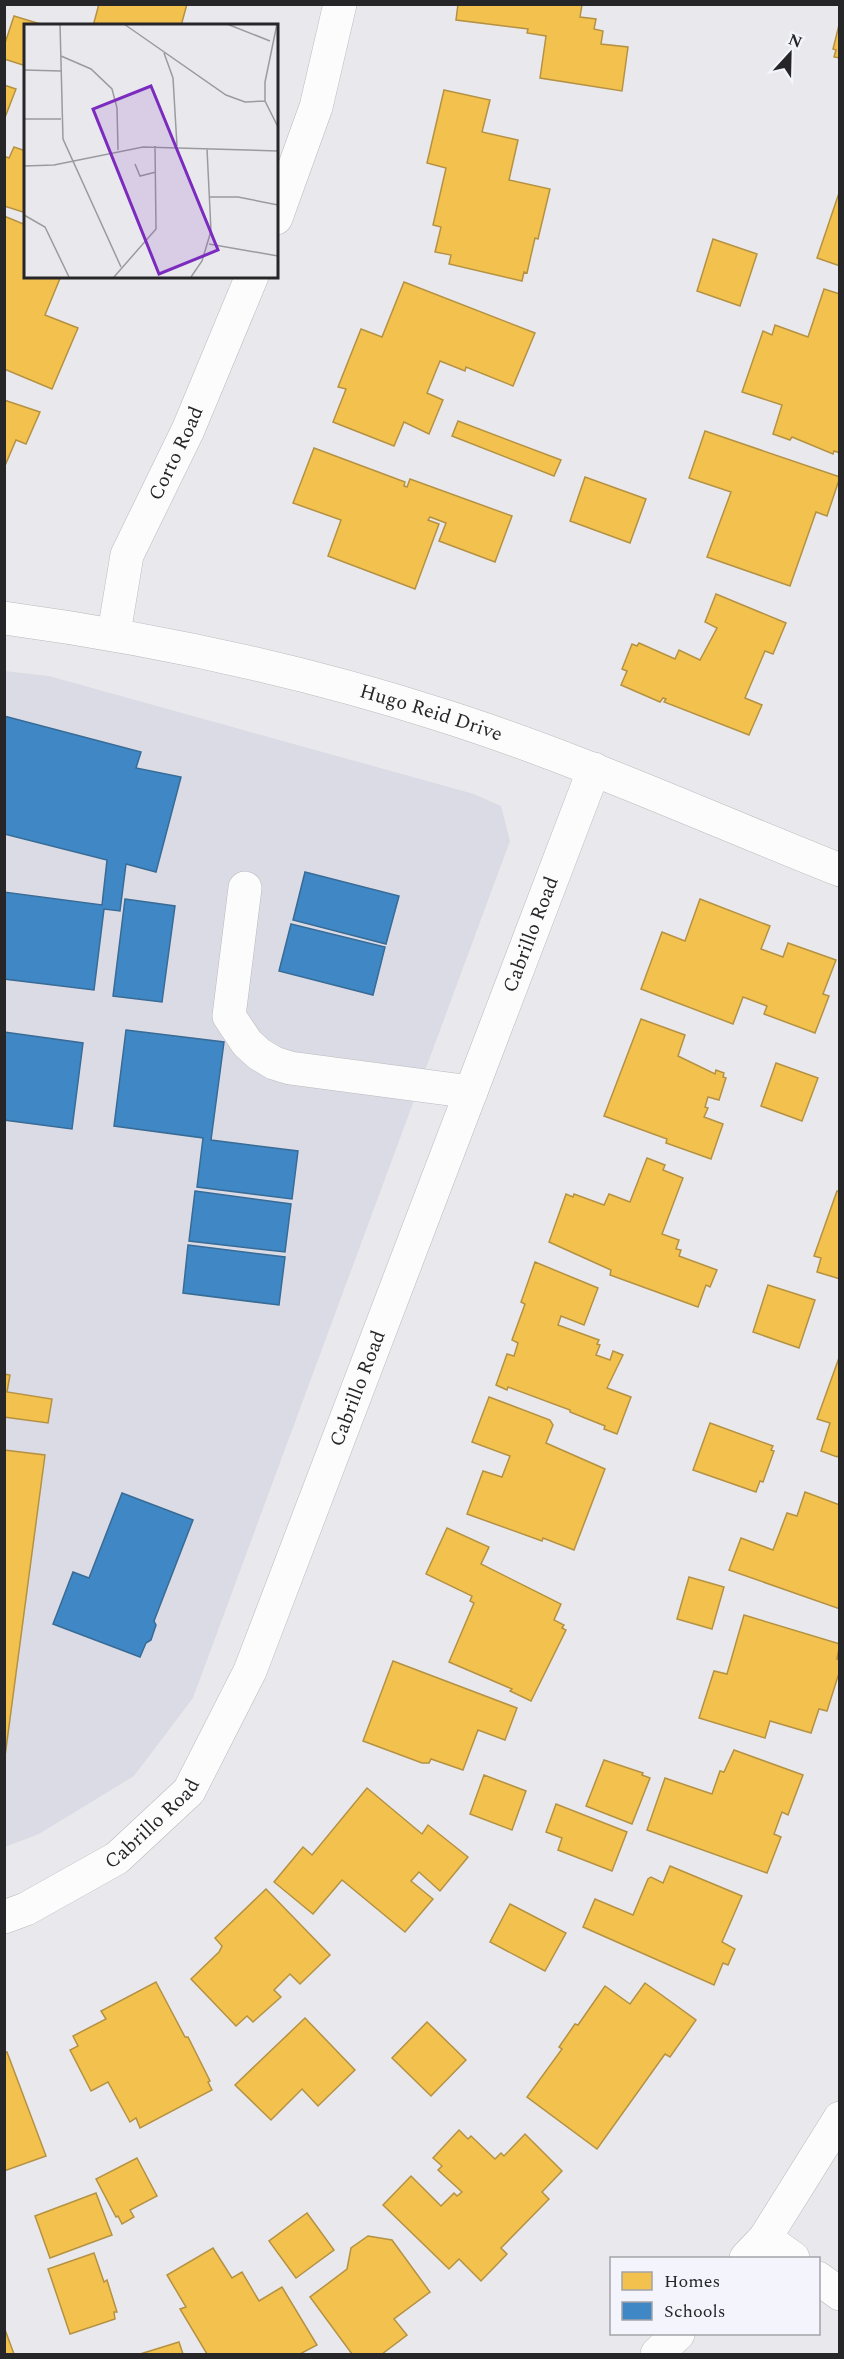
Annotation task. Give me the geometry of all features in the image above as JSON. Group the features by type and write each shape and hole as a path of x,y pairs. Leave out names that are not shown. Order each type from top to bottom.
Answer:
{"street":[{"path":"278,212 316,107 340,4"},
{"name":"Corto Road","path":"114,633 127,555 188,430 251,278"},
{"name":"Hugo Reid Drive","path":"4,618 114,633 265,666 438,714 594,770 840,870"},
{"name":"Cabrillo Road","path":"4,1917 26,1909 117,1858 189,1791 250,1671 594,770"},
{"path":"245,888 229,1016 239,1033 259,1054 290,1068 471,1092"},
{"path":"786,2257 756,2248 840,2118"},
{"path":"820,2279 840,2294"},
{"path":"657,2355 677,2335"}],"shaded area":[{"path":"5,671 49,676 474,794 501,806 510,841 193,1698 134,1776 39,1834 5,1847"}],"building: Homes":[{"path":"99,4 187,4 182,24 94,24"},
{"path":"458,4 582,5 580,17 596,19 594,29 603,31 601,44 628,47 622,91 540,78 546,36 527,33 528,29 456,20"},
{"path":"14,16 40,24 24,24 24,65 4,59 4,46"},
{"path":"839,25 840,58 834,57 836,50 833,49"},
{"path":"4,85 16,89 4,120"},
{"path":"444,90 490,100 482,132 518,140 509,180 550,189 538,239 535,238 527,273 524,272 522,281 449,264 451,255 435,252 441,227 433,225 446,168 427,163"},
{"path":"14,147 24,150 24,212 4,206 4,156 9,158"},
{"path":"840,190 840,266 817,258"},
{"path":"4,216 24,224 24,278 60,278 45,315 78,328 52,389 4,369"},
{"path":"713,239 757,254 740,306 697,291"},
{"path":"404,282 535,333 513,386 466,367 465,371 440,361 427,393 443,400 429,434 404,422 394,446 333,422 346,389 338,387 361,329 382,337"},
{"path":"824,289 840,294 840,453 834,451 833,454 792,437 790,440 773,434 782,405 742,392 763,331 772,335 775,325 808,337"},
{"path":"4,400 40,412 26,444 16,440 4,468"},
{"path":"458,421 561,460 554,476 452,436"},
{"path":"705,431 840,477 827,516 816,512 790,586 707,557 731,492 689,478"},
{"path":"314,448 405,482 404,486 407,487 410,479 512,516 495,562 439,541 446,523 430,517 428,520 439,524 415,589 328,556 341,520 293,503"},
{"path":"585,477 646,499 630,543 570,521"},
{"path":"716,594 786,623 773,654 765,651 745,698 762,705 749,735 664,702 666,699 663,698 660,702 621,685 627,671 622,669 632,644 637,646 639,643 675,659 679,650 700,660 717,628 705,622"},
{"path":"700,899 770,926 761,949 783,957 788,943 836,960 823,994 829,996 815,1033 764,1014 767,1006 743,997 733,1024 641,989 662,932 685,941"},
{"path":"641,1019 685,1035 678,1056 715,1074 716,1070 724,1073 723,1077 726,1078 719,1100 708,1097 705,1107 708,1108 704,1117 723,1124 711,1159 666,1143 667,1139 604,1116"},
{"path":"776,1063 818,1078 802,1121 761,1106"},
{"path":"647,1158 665,1165 663,1170 683,1178 662,1234 679,1240 676,1249 681,1250 679,1256 717,1270 710,1287 706,1285 698,1307 610,1275 611,1270 549,1242 566,1194 573,1197 574,1194 604,1205 609,1194 630,1202"},
{"path":"837,1191 840,1192 840,1279 817,1272 821,1258 814,1256"},
{"path":"535,1262 598,1288 584,1325 561,1316 558,1325 599,1340 597,1344 600,1345 596,1355 610,1360 613,1351 623,1355 607,1388 631,1397 617,1434 570,1410 508,1387 507,1390 496,1385 507,1354 514,1356 518,1343 512,1340 525,1304 521,1302"},
{"path":"768,1285 815,1300 799,1348 753,1332"},
{"path":"840,1355 840,1454 837,1457 821,1451 830,1423 817,1419"},
{"path":"4,1374 10,1375 7,1392 52,1399 48,1423 4,1417"},
{"path":"489,1397 550,1420 553,1425 546,1443 605,1469 574,1550 467,1514 483,1471 502,1477 510,1456 472,1442"},
{"path":"710,1423 773,1446 771,1450 774,1451 763,1482 760,1481 756,1492 693,1470"},
{"path":"4,1450 45,1455 4,1764"},
{"path":"805,1492 840,1505 840,1609 729,1570 741,1538 773,1550 787,1513 797,1516"},
{"path":"447,1528 489,1547 481,1564 561,1604 554,1620 564,1625 562,1628 566,1630 531,1701 510,1691 512,1689 449,1662 474,1603 470,1601 472,1596 426,1574"},
{"path":"689,1577 724,1587 712,1629 677,1619"},
{"path":"744,1615 840,1644 837,1659 840,1660 840,1670 827,1711 819,1709 811,1733 770,1721 765,1738 699,1718 714,1671 727,1674"},
{"path":"393,1661 517,1708 505,1740 478,1730 463,1770 431,1759 429,1763 422,1763 363,1741"},
{"path":"734,1750 803,1775 788,1815 782,1812 774,1834 781,1837 767,1873 647,1830 665,1778 712,1794 720,1771 724,1772"},
{"path":"604,1760 643,1773 642,1775 650,1778 632,1824 586,1806"},
{"path":"484,1775 526,1791 512,1830 470,1814"},
{"path":"367,1788 422,1834 428,1825 468,1857 440,1891 419,1872 411,1881 433,1899 405,1932 342,1880 313,1914 274,1882 303,1847 312,1855"},
{"path":"556,1804 627,1832 612,1871 558,1850 562,1838 546,1832"},
{"path":"670,1866 742,1896 722,1942 735,1949 728,1965 723,1963 714,1985 583,1927 595,1899 633,1915 648,1879 651,1877 663,1883"},
{"path":"266,1889 330,1955 300,1984 290,1974 274,1990 281,1997 253,2022 247,2016 236,2026 191,1979 219,1952 222,1946 215,1938"},
{"path":"510,1904 566,1933 545,1971 490,1942"},
{"path":"156,1982 185,2037 188,2037 210,2081 208,2082 212,2090 140,2128 136,2118 130,2122 108,2082 91,2091 70,2050 78,2046 73,2036 106,2019 101,2011"},
{"path":"645,1983 696,2020 670,2057 665,2054 597,2149 527,2097 562,2049 559,2047 575,2024 578,2025 605,1986 630,2004"},
{"path":"305,2018 355,2070 318,2106 302,2089 271,2120 235,2085"},
{"path":"427,2022 466,2060 431,2096 392,2058"},
{"path":"7,2052 46,2156 4,2171 4,2053"},
{"path":"459,2130 468,2139 471,2136 495,2159 501,2153 504,2156 525,2134 562,2171 542,2192 549,2199 501,2248 507,2254 481,2281 459,2259 449,2269 383,2205 411,2176 441,2206 454,2193 457,2196 462,2192 438,2170 442,2166 433,2158"},
{"path":"137,2158 157,2196 130,2210 134,2217 122,2224 96,2179"},
{"path":"96,2193 112,2235 50,2258 35,2216"},
{"path":"307,2213 334,2250 296,2278 269,2241"},
{"path":"368,2236 392,2240 430,2292 394,2319 407,2335 382,2354 352,2354 310,2297 347,2269 351,2248"},
{"path":"213,2248 232,2278 242,2272 259,2301 282,2287 317,2345 300,2354 207,2354 180,2309 186,2307 167,2275"},
{"path":"94,2253 104,2282 107,2280 117,2312 114,2312 115,2319 70,2334 48,2269"},
{"path":"4,2327 14,2354 4,2354"},
{"path":"179,2342 183,2354 140,2354"}],"building: Schools":[{"path":"4,716 141,752 136,768 181,777 156,872 126,864 120,911 104,909 94,990 4,979 4,892 102,905 107,860 4,834"},
{"path":"305,872 399,896 386,944 293,920"},
{"path":"125,899 175,906 162,1002 113,996"},
{"path":"291,924 385,947 373,995 279,971"},
{"path":"126,1030 224,1042 211,1140 298,1151 292,1199 197,1187 203,1138 114,1126"},
{"path":"4,1032 83,1043 72,1129 4,1120"},
{"path":"195,1191 291,1204 285,1252 189,1241"},
{"path":"188,1245 285,1257 279,1305 183,1293"},
{"path":"122,1493 193,1520 154,1621 156,1625 151,1640 146,1643 140,1657 53,1624 73,1572 89,1578"}]}
